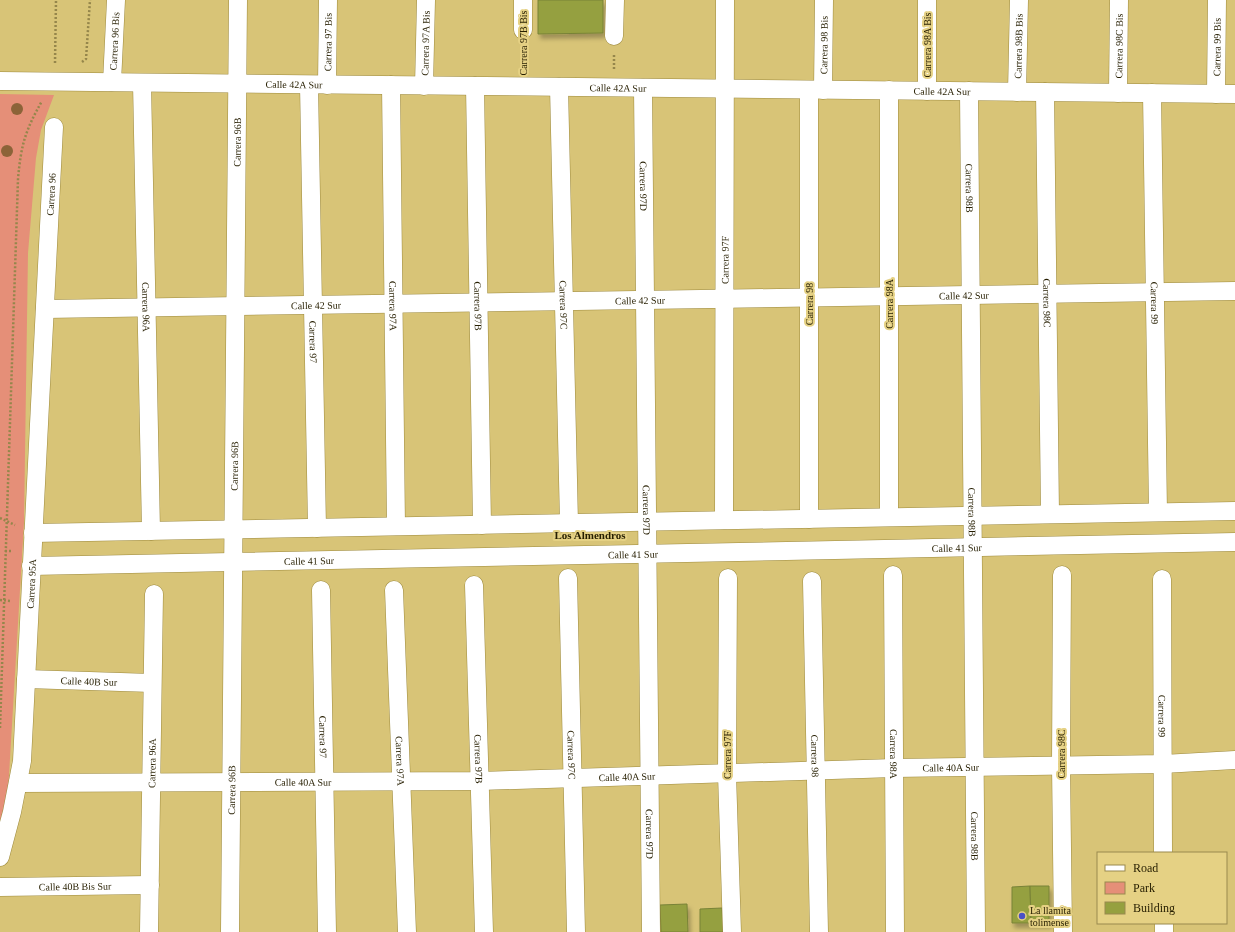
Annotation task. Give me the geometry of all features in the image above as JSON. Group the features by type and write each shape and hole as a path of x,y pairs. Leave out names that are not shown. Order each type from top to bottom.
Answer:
{"street":[{"name":"Carrera 96 Bis","path":"112,82 116,0"},
{"name":"Carrera 96B","path":"230,932 238,0"},
{"name":"Carrera 97 Bis","path":"318,85 328,0"},
{"name":"Carrera 97A Bis","path":"424,86 426,0"},
{"name":"Carrera 97B Bis","path":"523,0 523,30"},
{"path":"614,36 615,0"},
{"name":"Carrera 97F","path":"724,520 725,0"},
{"name":"Carrera 98 Bis","path":"816,90 824,0"},
{"name":"Carrera 98A Bis","path":"927,0 927,91"},
{"name":"Carrera 98B Bis","path":"1017,92 1019,0"},
{"name":"Carrera 98C Bis","path":"1118,93 1119,0"},
{"name":"Carrera 99 Bis","path":"1216,94 1217,0"},
{"name":"Calle 42A Sur","path":"0,81 1235,94"},
{"name":"Carrera 96A","path":"142,83 151,531"},
{"name":"Carrera 97","path":"317,528 313,305 318,85"},
{"name":"Carrera 97A","path":"391,86 396,526"},
{"name":"Carrera 97B","path":"475,86 482,525"},
{"name":"Carrera 97C","path":"559,87 569,523"},
{"name":"Carrera 97D","path":"643,88 651,932"},
{"name":"Carrera 98","path":"809,519 809,296 816,90"},
{"name":"Carrera 98A","path":"889,90 889,517"},
{"name":"Carrera 98B","path":"969,92 976,932"},
{"name":"Carrera 98C","path":"1046,92 1050,514"},
{"name":"Carrera 99","path":"1152,93 1158,512"},
{"name":"Carrera 96","path":"45,309 54,127"},
{"name":"Calle 42 Sur","path":"45,309 478,303 809,296 1235,291"},
{"name":"Carrera 95A","path":"0,857 18,783 22,755 45,309"},
{"path":"33,533 1235,511"},
{"name":"Calle 41 Sur","path":"31,566 1235,542"},
{"name":"Carrera 98A","path":"893,575 895,932"},
{"name":"Carrera 98C","path":"1062,575 1061,765 1063,932"},
{"name":"Carrera 97C","path":"568,578 576,932"},
{"name":"Carrera 97F","path":"728,578 727,774 732,932"},
{"name":"Carrera 99","path":"1162,579 1164,852"},
{"name":"Carrera 98","path":"812,581 819,932"},
{"name":"Carrera 97B","path":"474,585 484,932"},
{"name":"Carrera 97","path":"321,590 327,932"},
{"name":"Carrera 97A","path":"394,590 407,932"},
{"name":"Carrera 96A","path":"149,932 154,594"},
{"name":"Calle 40B Sur","path":"26,679 152,683"},
{"name":"Calle 40A Sur","path":"18,783 480,781 649,777 894,768 1163,764 1235,760"},
{"name":"Calle 40B Bis Sur","path":"0,887 150,885"}],"path":[{"path":"0,728 18,179 21,148 30,123 55,82 56,0"},
{"path":"80,64 86,59 90,0"},
{"name":"Carrera 97B Bis","path":"523,30 523,87"},
{"path":"614,36 614,88"}],"green space":[{"path":"0,94 54,95 41,130 36,158 28,253 24,522 8,792 0,822"}],"building":[{"path":"538,0 603,0 603,33 538,34"},
{"path":"1030,886 1031,923 1012,923 1012,887"},
{"path":"1030,886 1049,886 1049,923 1031,923"},
{"path":"687,904 688,932 661,932 660,905"},
{"path":"722,908 723,932 700,932 700,909"}],"place":[{"name":"La llamita tolimense","path":"1022,916"}],"district":[{"name":"Los Almendros","path":"590,535"}]}
